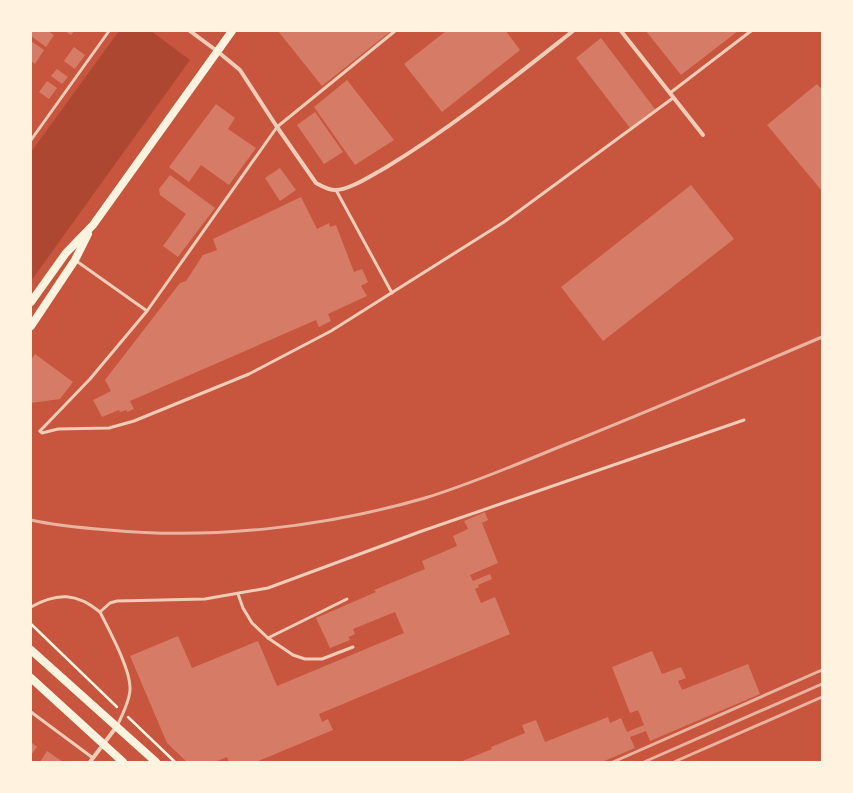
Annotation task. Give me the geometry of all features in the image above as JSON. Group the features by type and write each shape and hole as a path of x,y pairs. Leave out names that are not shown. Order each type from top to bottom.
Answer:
{"main road":[{"path":"31,302 66,254 93,225 232,31"},
{"path":"31,326 75,260 93,225"},
{"path":"31,650 156,762"},
{"path":"31,678 122,762"}],"street":[{"path":"190,31 240,70 277,128 316,183 326,188 336,190 355,184 406,155 506,84 574,31"},
{"path":"621,31 703,135"},
{"path":"91,760 117,726"}],"lane":[{"path":"31,140 109,31"},
{"path":"395,31 277,128 147,311 90,379 40,431 42,433 58,430 109,428 134,421 249,374 331,331 504,222 673,98"},
{"path":"670,93 751,31"},
{"path":"336,190 392,293"},
{"path":"75,260 147,311"},
{"path":"100,612 113,601 205,600 268,588 422,531 744,420"},
{"path":"238,594 243,608 252,623 268,638 293,655 305,659 322,658 353,647"},
{"path":"31,606 51,598 70,597 78,598 100,612 124,665 130,685 130,691 117,726"},
{"path":"268,638 347,599"},
{"path":"31,712 91,760"}],"path":[{"path":"31,624 175,762"}],"shaded area":[{"path":"119,31 151,31 190,60 31,281 31,152"}],"building":[{"path":"31,31 48,31 54,35 46,47 31,36"},
{"path":"65,31 74,31 71,35"},
{"path":"278,31 391,31 322,86"},
{"path":"446,31 506,31 520,50 442,112 404,64"},
{"path":"646,31 738,31 681,75"},
{"path":"601,38 655,109 630,128 576,58"},
{"path":"31,41 44,50 35,64 31,61"},
{"path":"74,47 85,55 75,69 64,61"},
{"path":"57,69 68,77 62,84 51,76"},
{"path":"347,80 394,140 355,165 314,107"},
{"path":"47,81 57,88 49,99 39,92"},
{"path":"817,84 822,90 822,191 767,125"},
{"path":"216,104 235,118 228,129 256,148 229,185 201,165 189,182 169,167"},
{"path":"315,112 343,152 324,164 297,125"},
{"path":"280,168 296,190 280,201 265,178"},
{"path":"170,175 215,208 178,257 163,246 186,214 160,195 159,189"},
{"path":"691,185 734,239 603,341 561,287"},
{"path":"301,197 317,229 329,223 330,227 336,225 354,272 362,269 368,282 361,286 367,296 328,314 331,321 319,327 316,320 130,401 134,409 127,412 127,410 120,412 119,410 102,417 93,400 111,391 105,380 180,283 186,281 203,255 217,250 213,239"},
{"path":"35,354 73,382 60,399 31,403 31,360"},
{"path":"485,512 488,520 482,523 498,563 470,575 473,581 490,574 492,579 478,585 479,587 475,589 481,603 495,597 510,634 319,714 322,722 328,719 333,730 256,762 229,762 227,757 215,762 187,762 167,743 130,656 178,636 192,668 258,641 277,686 404,633 395,612 353,629 355,634 349,637 347,633 350,640 330,648 316,618 376,592 374,590 425,569 422,561 457,546 453,536 468,529 464,521"},
{"path":"652,651 662,674 681,667 686,678 678,681 682,690 748,664 760,694 650,741 646,731 630,737 635,748 602,762 460,762 525,733 522,725 536,720 545,742 608,717 610,723 621,718 627,732 644,725 638,710 630,713 612,667"},
{"path":"31,742 37,747 31,755"},
{"path":"47,751 63,762 40,762"}],"railway":[{"path":"31,520 60,525 148,533 228,532 308,524 387,508 425,498 498,472 822,337"},
{"path":"613,762 822,670"},
{"path":"644,762 822,684"},
{"path":"674,762 822,697"}]}
